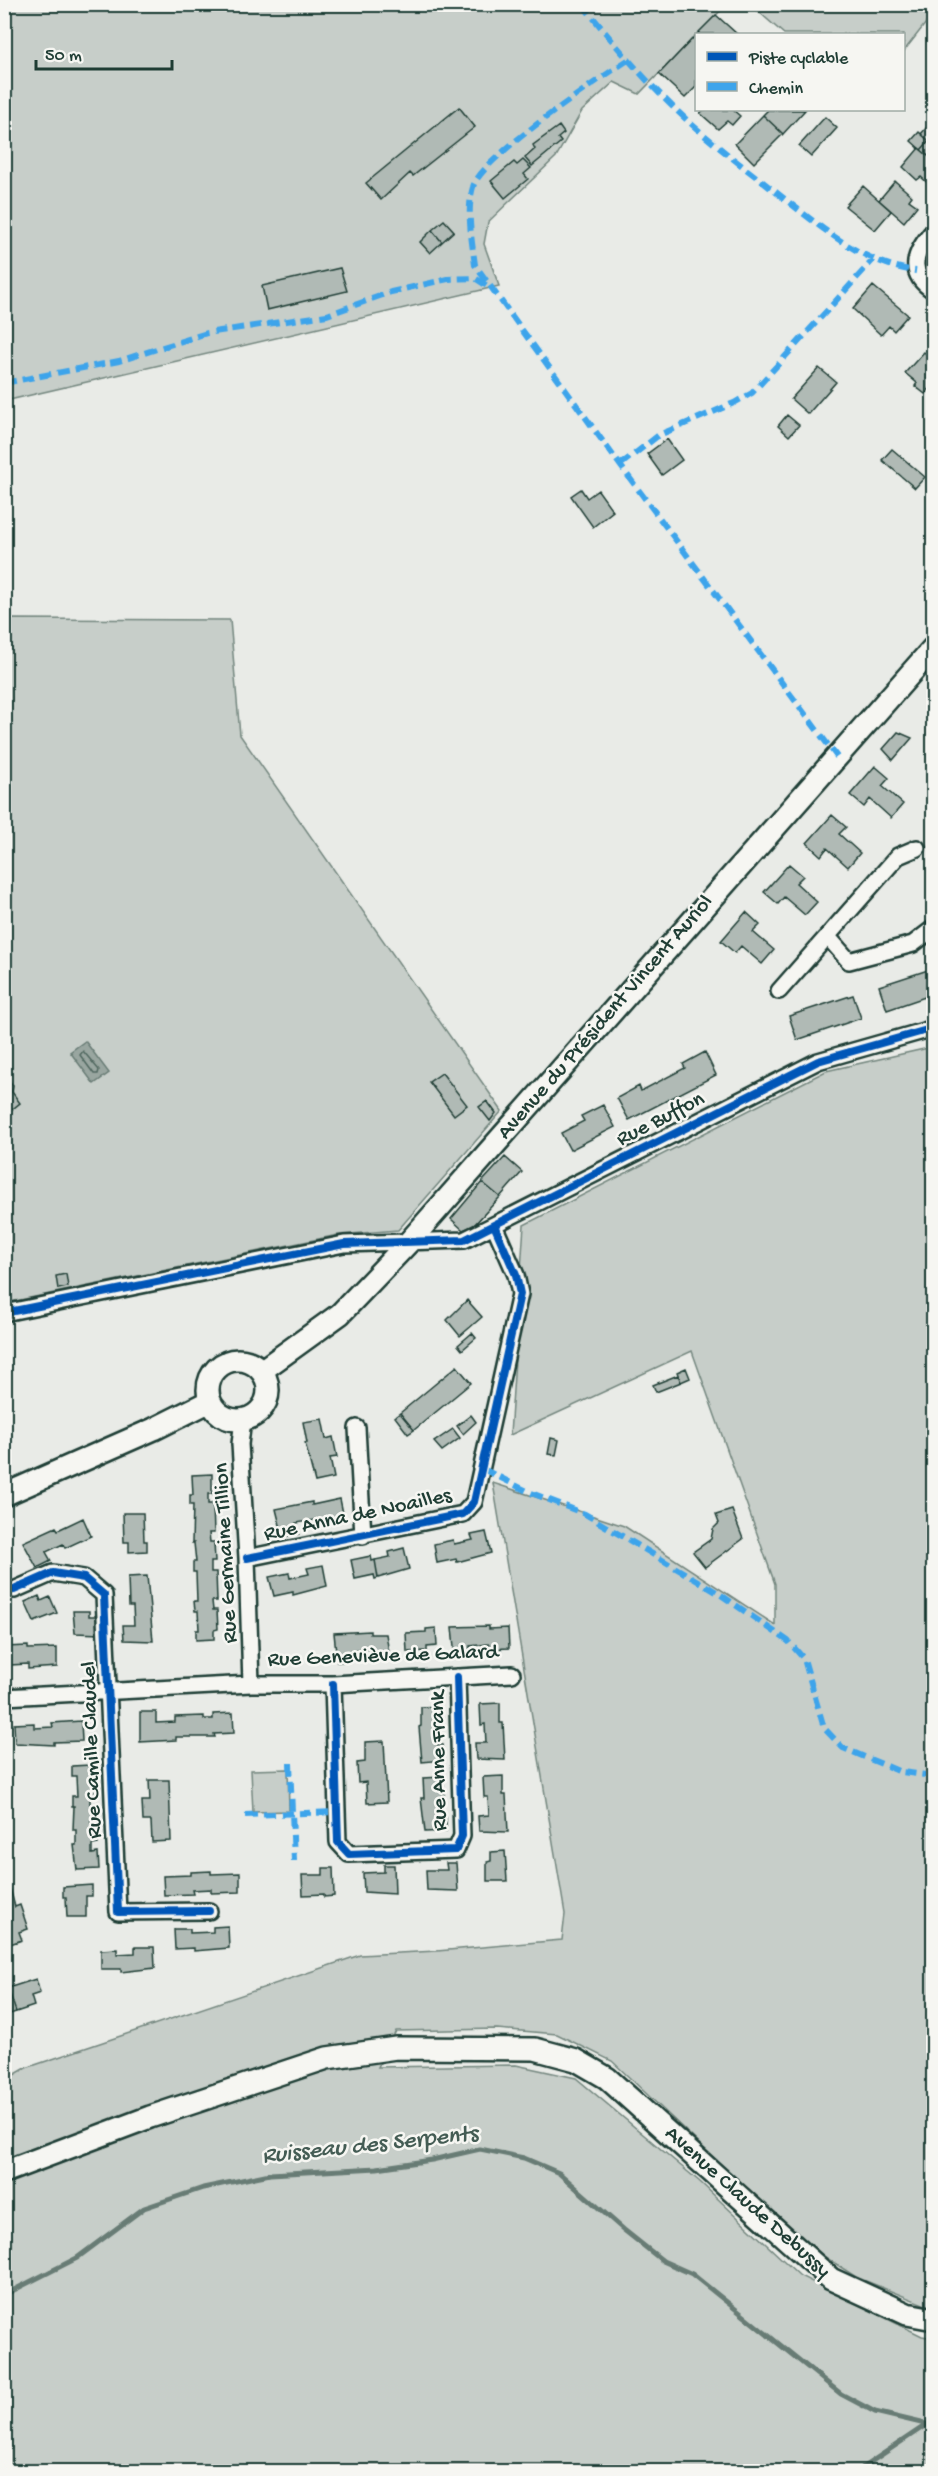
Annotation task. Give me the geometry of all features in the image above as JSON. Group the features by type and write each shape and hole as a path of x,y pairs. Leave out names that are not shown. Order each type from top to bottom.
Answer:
{"main road":[{"name":"Avenue du Président Vincent Auriol","path":"261,1371 340,1314 408,1243 933,647"},
{"path":"239,1360 255,1365 261,1371 268,1387 268,1396 259,1412 243,1420 227,1418 213,1408 208,1384 211,1376 223,1364 239,1360"},
{"path":"4,1495 210,1401"},
{"name":"Avenue Claude Debussy","path":"4,2172 194,2102 327,2058 396,2048 535,2049 576,2060 607,2078 831,2279 908,2314 933,2319"}],"street":[{"path":"933,230 916,254 916,271 924,285 933,291"},
{"path":"779,991 898,856 917,848"},
{"path":"828,937 849,961 913,944 933,928"},
{"name":"Rue Buffon","path":"4,1313 344,1244 464,1240 818,1061 933,1028"},
{"name":"Rue Anna de Noailles","path":"247,1558 463,1514 474,1502 520,1294 516,1275 494,1225"},
{"name":"Rue Germaine Tillion","path":"243,1420 240,1444 251,1684"},
{"path":"357,1428 363,1536"},
{"name":"Rue Camille Claudel","path":"14,1590 53,1574 84,1578 104,1595 118,1912 209,1911"},
{"name":"Rue Geneviève de Galard","path":"4,1697 251,1684 333,1684 512,1674"},
{"name":"Rue Anne Frank","path":"333,1684 338,1842 349,1854 456,1850 462,1836 457,1677"}],"shaded area":[{"path":"4,5 726,5 699,33 695,33 695,37 639,94 614,82 582,111 556,157 488,222 484,244 499,286 5,401"},
{"path":"751,5 933,5 933,14 905,50 905,33 783,33"},
{"path":"5,619 230,620 240,735 502,1111 398,1230 338,1235 5,1303"},
{"path":"933,1047 933,2308 856,2277 805,2244 612,2061 557,2034 497,2029 396,2031 378,2067 516,2065 576,2078 700,2182 800,2276 922,2336 933,2338 933,2471 5,2472 5,2080 26,2068 360,1955 562,1940 565,1914 493,1483 624,1526 775,1625 775,1584 692,1351 510,1435 524,1225 826,1071"},
{"path":"288,1769 289,1811 253,1812 251,1770"}],"water":[{"path":"85,1041 109,1073 94,1084 70,1052"}],"building":[{"path":"716,15 736,33 698,33"},
{"path":"695,36 695,88 685,98 659,74"},
{"path":"459,107 475,127 413,176 410,173 381,200 366,183"},
{"path":"703,111 734,111 740,116 732,125 727,121 718,129 700,113"},
{"path":"767,111 804,111 783,134 763,115"},
{"path":"763,115 783,134 754,163 735,144"},
{"path":"825,117 837,128 811,157 799,146"},
{"path":"559,126 564,133 558,138 561,142 532,166 525,158 535,149 533,145"},
{"path":"928,126 934,131 934,161 921,150 929,141 921,134"},
{"path":"919,132 929,141 921,150 911,141"},
{"path":"919,148 934,161 934,183 931,186 921,177 917,180 903,167"},
{"path":"523,160 531,168 524,174 528,179 505,198 491,181 514,162 517,165"},
{"path":"895,181 912,196 909,200 917,206 904,222 879,200"},
{"path":"863,186 891,211 875,230 845,206"},
{"path":"444,220 454,231 442,242 432,230"},
{"path":"432,230 442,242 430,253 420,242"},
{"path":"340,268 347,291 267,310 262,286"},
{"path":"873,286 908,315 894,331 889,326 881,335 853,309"},
{"path":"924,352 934,360 934,384 925,394 905,373"},
{"path":"819,368 836,382 808,414 791,399"},
{"path":"787,415 799,425 789,436 778,426"},
{"path":"667,439 682,460 662,475 647,454"},
{"path":"892,449 925,477 915,488 882,460"},
{"path":"581,489 587,498 598,490 613,511 593,527 571,496"},
{"path":"898,732 912,738 893,760 883,749"},
{"path":"875,766 889,778 882,786 903,804 891,818 870,799 864,807 850,795"},
{"path":"832,815 846,827 839,834 860,853 848,867 827,848 821,856 807,843"},
{"path":"789,864 803,876 796,883 817,902 805,915 784,897 778,904 764,892"},
{"path":"746,912 760,925 753,932 774,950 762,964 741,946 735,953 721,941"},
{"path":"934,968 934,994 887,1010 879,986"},
{"path":"853,995 861,1018 797,1040 789,1016"},
{"path":"705,1052 716,1075 629,1120 617,1098 639,1086 641,1091 685,1068 683,1064"},
{"path":"442,1073 467,1105 454,1115 429,1082"},
{"path":"4,1080 9,1080 13,1086 12,1092 20,1103 4,1116"},
{"path":"487,1101 496,1113 490,1121 479,1107"},
{"path":"603,1105 615,1127 570,1150 561,1133 584,1121 581,1116"},
{"path":"505,1157 522,1172 500,1197 482,1182"},
{"path":"482,1182 500,1197 473,1226 463,1230 451,1219"},
{"path":"66,1274 68,1287 58,1289 56,1276"},
{"path":"467,1300 482,1317 460,1336 447,1320"},
{"path":"472,1333 476,1338 462,1350 458,1345"},
{"path":"457,1366 471,1383 414,1430 400,1413"},
{"path":"686,1368 690,1378 681,1382 677,1372"},
{"path":"678,1375 681,1382 656,1392 653,1385"},
{"path":"400,1413 414,1430 408,1434 395,1417"},
{"path":"471,1415 476,1422 463,1434 457,1426"},
{"path":"322,1419 326,1439 333,1437 337,1457 330,1458 334,1478 315,1482 305,1443 307,1443 303,1422"},
{"path":"453,1429 460,1438 442,1451 434,1442"},
{"path":"551,1438 559,1440 556,1455 548,1454"},
{"path":"212,1474 212,1494 208,1494 208,1504 213,1504 214,1533 209,1533 210,1542 214,1542 215,1562 211,1562 211,1572 216,1572 217,1601 212,1601 213,1610 217,1610 218,1629 214,1630 214,1639 196,1640 196,1630 199,1630 198,1611 195,1611 194,1601 197,1601 196,1572 193,1572 193,1562 196,1562 194,1543 192,1543 193,1505 190,1505 190,1495 193,1495 192,1475"},
{"path":"340,1499 344,1518 316,1524 315,1520 296,1523 299,1534 283,1537 276,1509"},
{"path":"732,1510 743,1539 705,1567 693,1552 711,1539 713,1529 719,1523 716,1515"},
{"path":"123,1513 143,1513 144,1541 147,1541 147,1551 129,1552 129,1542 124,1542"},
{"path":"83,1518 91,1536 65,1548 63,1544 46,1552 51,1561 37,1568 23,1542 56,1527 58,1530"},
{"path":"486,1532 491,1553 457,1562 456,1559 437,1563 434,1544 453,1540 454,1544 473,1540 471,1535"},
{"path":"404,1548 409,1569 378,1578 375,1560 390,1557 389,1552"},
{"path":"371,1556 372,1561 375,1560 378,1578 375,1579 374,1575 355,1579 351,1560"},
{"path":"323,1565 327,1586 293,1595 293,1592 274,1596 269,1577 289,1573 290,1578 309,1574 307,1568"},
{"path":"147,1576 153,1641 124,1640 123,1625 134,1625 133,1606 129,1606 128,1577"},
{"path":"39,1596 41,1601 50,1597 57,1613 34,1622 25,1602"},
{"path":"73,1611 89,1611 89,1616 99,1616 100,1634 75,1633"},
{"path":"489,1626 489,1629 508,1628 509,1648 489,1649 489,1644 470,1646 471,1656 455,1657 452,1627"},
{"path":"436,1628 437,1646 427,1647 427,1651 407,1652 406,1633 426,1632 426,1629"},
{"path":"370,1631 370,1634 386,1634 389,1653 371,1654 370,1649 351,1651 352,1661 337,1662 334,1633"},
{"path":"28,1646 28,1649 57,1648 57,1667 28,1669 28,1664 10,1665 10,1676 4,1676 4,1647"},
{"path":"500,1703 505,1760 476,1759 475,1743 486,1743 485,1724 481,1725 480,1704"},
{"path":"440,1706 441,1726 436,1727 438,1745 443,1745 443,1760 422,1762 419,1727 421,1726 421,1707"},
{"path":"140,1712 156,1712 156,1723 175,1722 175,1717 204,1716 204,1719 213,1719 213,1714 233,1713 234,1733 214,1734 215,1737 176,1737 176,1740 140,1742"},
{"path":"81,1721 82,1741 54,1742 54,1745 15,1743 14,1724 34,1723 34,1728 53,1727 52,1723"},
{"path":"384,1741 387,1802 367,1803 366,1782 358,1783 357,1763 365,1762 365,1742"},
{"path":"90,1765 90,1775 95,1774 96,1795 90,1795 90,1804 96,1804 97,1820 91,1820 91,1829 97,1829 98,1844 92,1845 92,1854 98,1853 99,1869 77,1870 72,1796 77,1796 76,1776 72,1776 72,1766"},
{"path":"503,1776 508,1832 479,1831 478,1816 489,1815 488,1797 484,1797 483,1777"},
{"path":"443,1777 444,1797 439,1797 441,1816 446,1816 446,1831 425,1832 421,1798 424,1798 423,1778"},
{"path":"149,1780 169,1780 171,1841 152,1842 151,1821 143,1821 142,1801 150,1801"},
{"path":"505,1851 507,1881 487,1881 487,1862 491,1861 491,1852"},
{"path":"446,1863 456,1863 458,1891 427,1890 426,1870 447,1870"},
{"path":"384,1865 394,1865 395,1894 364,1892 363,1873 384,1872"},
{"path":"323,1868 333,1868 334,1896 303,1895 302,1875 323,1875"},
{"path":"211,1871 211,1874 240,1873 240,1892 211,1893 211,1889 192,1890 193,1894 164,1895 163,1876 191,1875 191,1872"},
{"path":"92,1885 92,1896 86,1896 86,1917 67,1917 63,1887"},
{"path":"10,1888 15,1907 20,1905 28,1929 19,1932 22,1940 7,1945 4,1936 4,1890"},
{"path":"228,1926 229,1948 194,1951 194,1948 175,1949 174,1929 190,1929 190,1933 213,1932 213,1927"},
{"path":"135,1947 154,1947 155,1968 121,1972 121,1969 101,1969 101,1950 117,1949 117,1954 135,1953"},
{"path":"36,1979 40,1993 31,1996 34,2006 16,2012 8,1988"},
{"path":"8,1988 16,2012 4,2016 4,1989"}],"waterway":[{"name":"Ruisseau des Serpents","path":"4,2295 77,2258 144,2208 203,2188 270,2174 377,2168 432,2160 480,2149 524,2158 559,2173 663,2261 692,2274 841,2394 875,2412 934,2426"},
{"path":"856,2472 926,2425"}],"marked path":[{"path":"582,4 652,86 677,111 723,150 846,245 879,261 916,271"},
{"path":"628,60 542,120 480,174 473,187 470,206 475,265 837,757"},
{"path":"620,465 659,435 752,393 873,260"},
{"path":"4,383 119,361 207,333 327,315 391,292 448,279 475,278 487,286"},
{"path":"483,1469 529,1492 585,1514 718,1593 788,1641 804,1659 824,1728 843,1748 901,1772 934,1776"},
{"path":"290,1763 294,1861"},
{"path":"245,1815 337,1812"}],"cycle path":[{"path":"4,1313 344,1244 464,1240 818,1061 934,1028"},
{"path":"247,1558 463,1514 474,1502 520,1294 516,1275 494,1225"},
{"path":"14,1590 53,1573 84,1578 104,1595 118,1912 209,1911"},
{"path":"333,1684 338,1842 349,1854 456,1850 462,1836 457,1677"}]}
